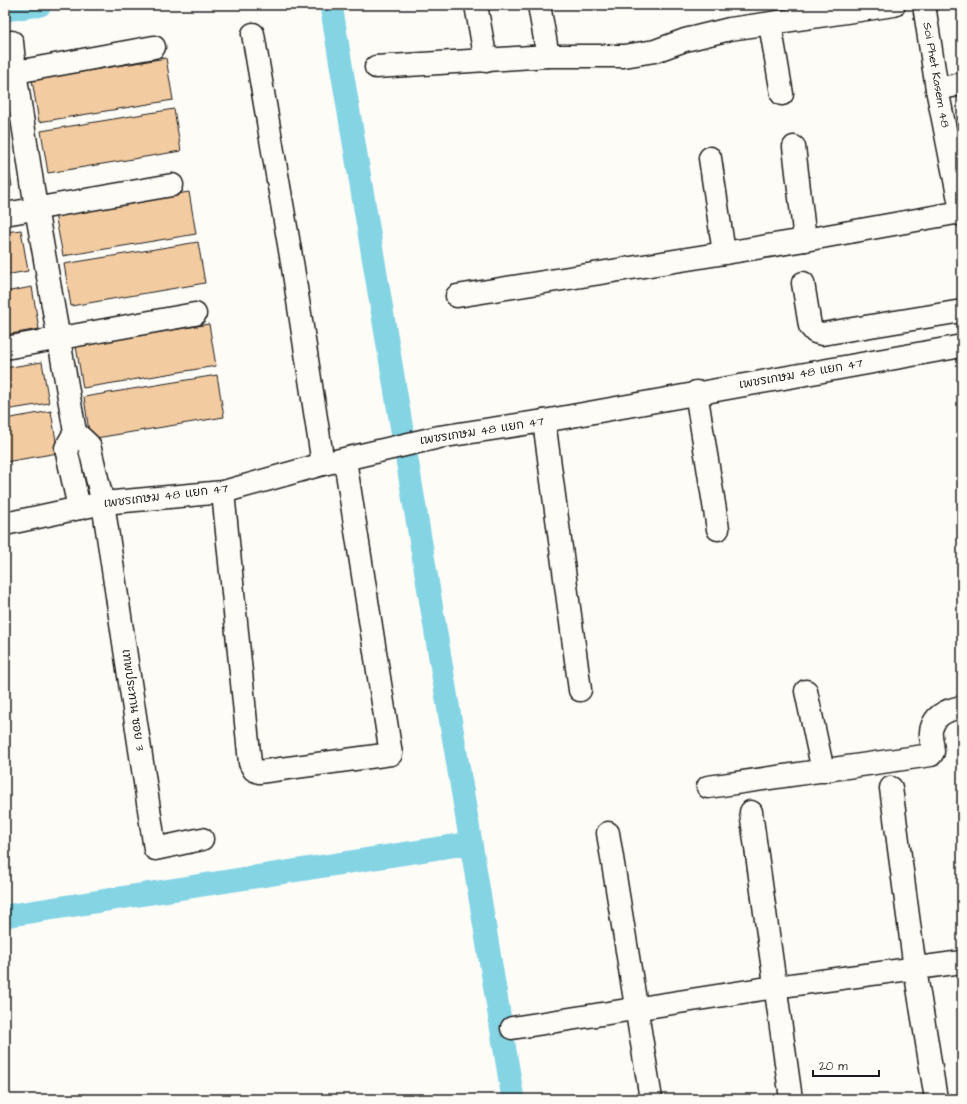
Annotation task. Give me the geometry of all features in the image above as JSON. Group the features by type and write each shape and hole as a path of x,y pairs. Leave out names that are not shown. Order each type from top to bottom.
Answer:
{"street":[{"path":"476,5 486,61"},
{"path":"539,5 548,56"},
{"path":"376,67 548,56 624,56 655,51 685,40 714,32 894,5"},
{"name":"Soi Phet Kasem 48","path":"924,5 937,89 962,215"},
{"path":"770,24 782,94"},
{"path":"253,34 293,268 323,464"},
{"path":"12,42 10,73 36,208 75,432 89,445 103,503"},
{"path":"10,73 154,47"},
{"path":"937,89 962,84"},
{"path":"794,147 805,240"},
{"path":"710,158 724,253"},
{"path":"5,214 172,185"},
{"path":"456,296 805,240 962,212"},
{"path":"804,283 810,326 814,332 822,334 962,311"},
{"path":"5,348 195,314"},
{"name":"เพชรเกษม 48 แยก 47","path":"5,524 103,503 223,492 381,449 439,437 544,421 696,392 962,346"},
{"path":"696,392 718,529"},
{"path":"544,421 580,690"},
{"path":"75,432 66,448 79,508"},
{"path":"223,492 250,763 254,770 259,772 391,754 345,460"},
{"name":"เทพประทาน ซอย 3","path":"103,503 155,850 202,839"},
{"path":"806,691 823,771"},
{"path":"708,787 931,755 933,752 931,728 938,717 946,711 962,707"},
{"path":"891,788 915,969 936,1099"},
{"path":"751,812 791,1099"},
{"path":"608,833 651,1099"},
{"path":"512,1028 775,987 962,962"}],"building":[{"path":"166,58 173,100 39,122 32,80"},
{"path":"174,109 181,151 48,173 41,131"},
{"path":"5,144 12,186 5,187"},
{"path":"189,192 196,234 63,256 55,214"},
{"path":"21,230 28,271 5,275 5,232"},
{"path":"198,242 205,283 71,306 64,264"},
{"path":"32,287 39,329 5,335 5,292"},
{"path":"209,324 216,366 83,388 76,346"},
{"path":"42,362 49,403 5,410 5,368"},
{"path":"217,375 224,417 90,439 84,397"},
{"path":"51,411 58,453 5,462 5,419"}],"waterway":[{"path":"5,10 40,5"},
{"path":"5,916 471,843 331,5"},
{"path":"471,843 513,1099"}]}
